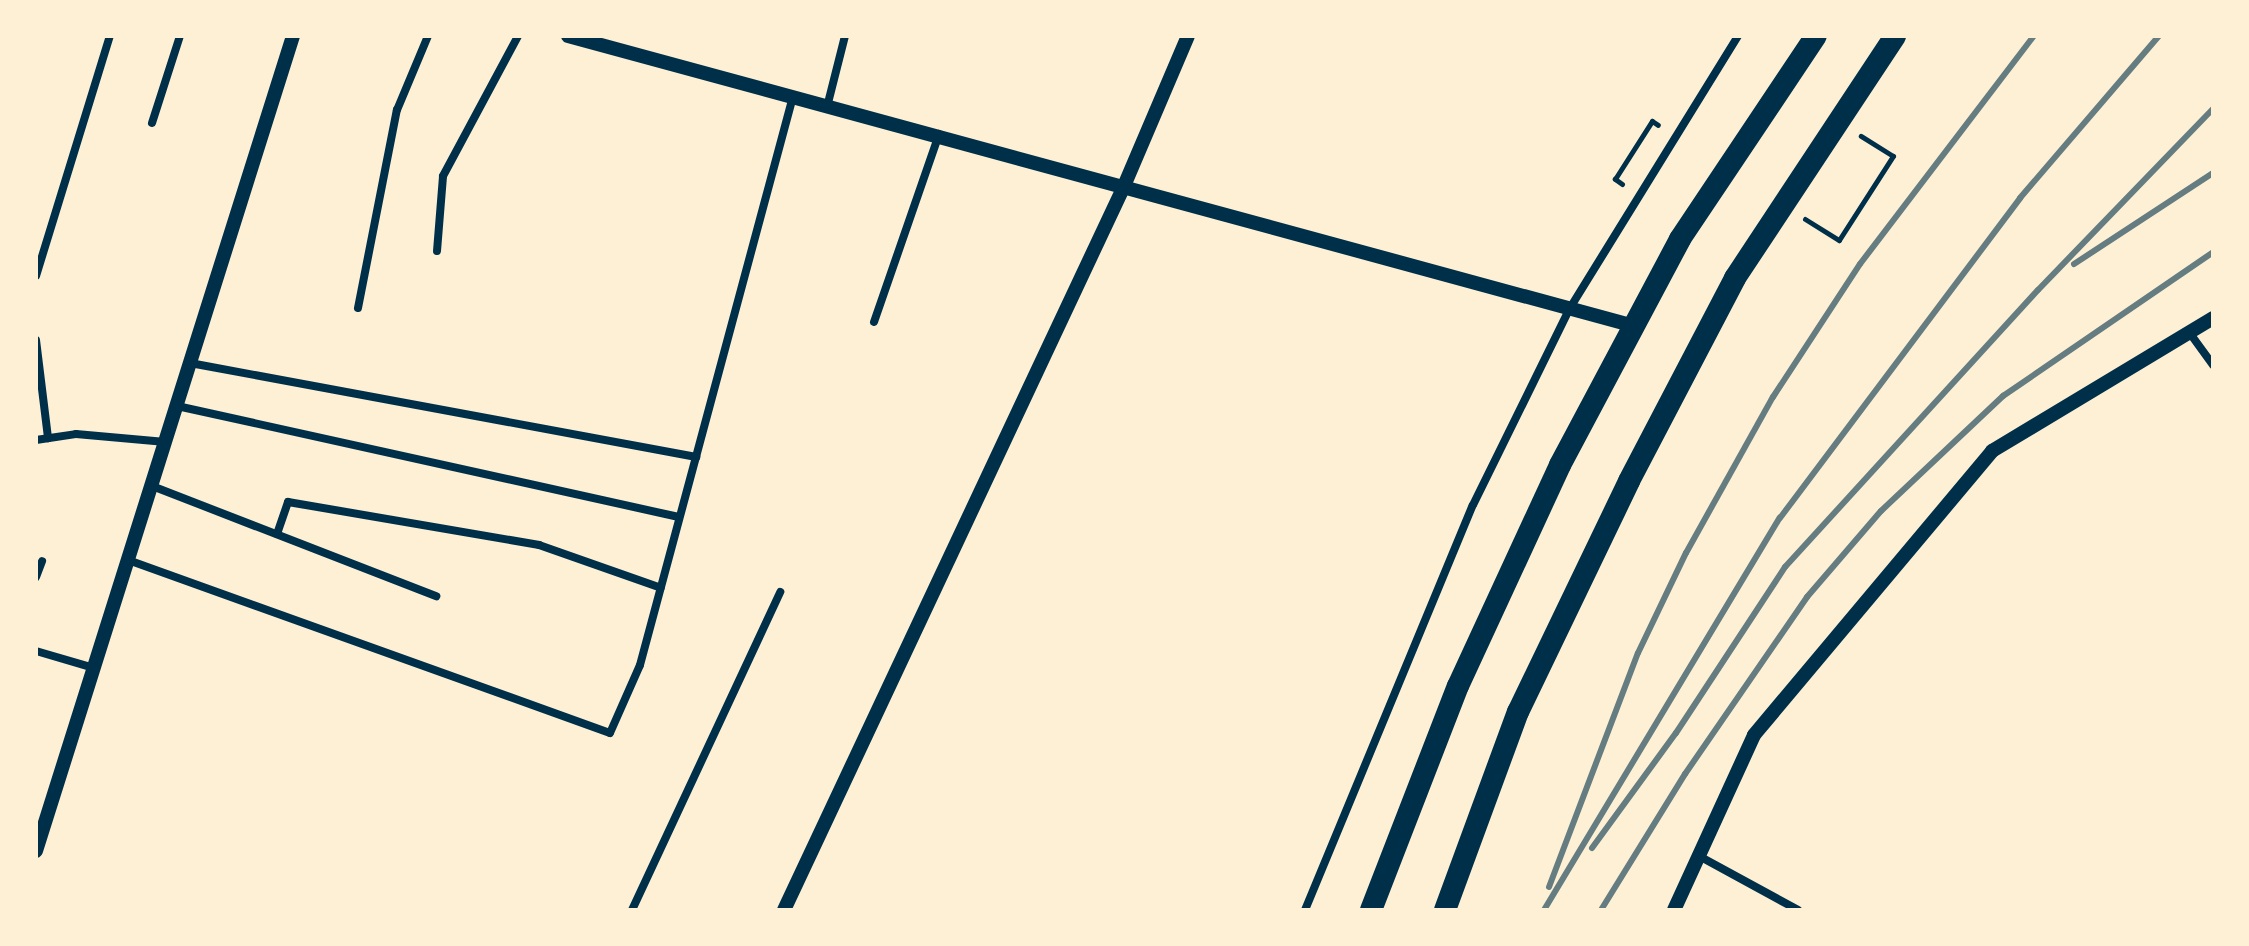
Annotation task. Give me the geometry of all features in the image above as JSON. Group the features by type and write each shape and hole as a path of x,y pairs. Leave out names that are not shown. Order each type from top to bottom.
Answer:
{"highway":[{"path":"1371,910 1458,686 1560,465 1680,239 1816,36"},
{"path":"1445,910 1518,712 1629,481 1735,278 1895,36"}],"street":[{"path":"36,276 110,36"},
{"path":"152,123 180,36"},
{"path":"36,851 293,36"},
{"path":"358,308 397,110 428,36"},
{"path":"437,251 443,176 518,36"},
{"path":"568,36 792,100 939,133 1634,326"},
{"path":"827,107 845,36"},
{"path":"784,910 1124,186 1188,36"},
{"path":"1305,910 1467,519 1570,308 1738,36"},
{"path":"128,560 610,733 640,665 792,100"},
{"path":"874,322 939,133"},
{"path":"1674,910 1754,735 1992,451 2213,318"},
{"path":"2189,332 2213,365"},
{"path":"36,340 48,438"},
{"path":"190,363 696,457"},
{"path":"177,406 679,517"},
{"path":"36,440 76,434 166,442"},
{"path":"152,486 436,596"},
{"path":"277,534 288,502 539,545 661,588"},
{"path":"36,577 42,561"},
{"path":"632,910 780,592"},
{"path":"36,651 94,668"},
{"path":"1699,856 1798,910"}],"path":[{"path":"1615,179 1652,121"},
{"path":"1839,240 1893,156"}],"railway":[{"path":"1549,887 1638,653 1686,553 1773,397 1860,264 2034,36"},
{"path":"1544,910 1780,518 2020,198 2159,36"},
{"path":"1592,848 1676,733 1785,567 2038,290 2213,109"},
{"path":"2074,264 2213,173"},
{"path":"1601,910 1685,774 1807,597 1881,511 2003,396 2213,252"}]}
